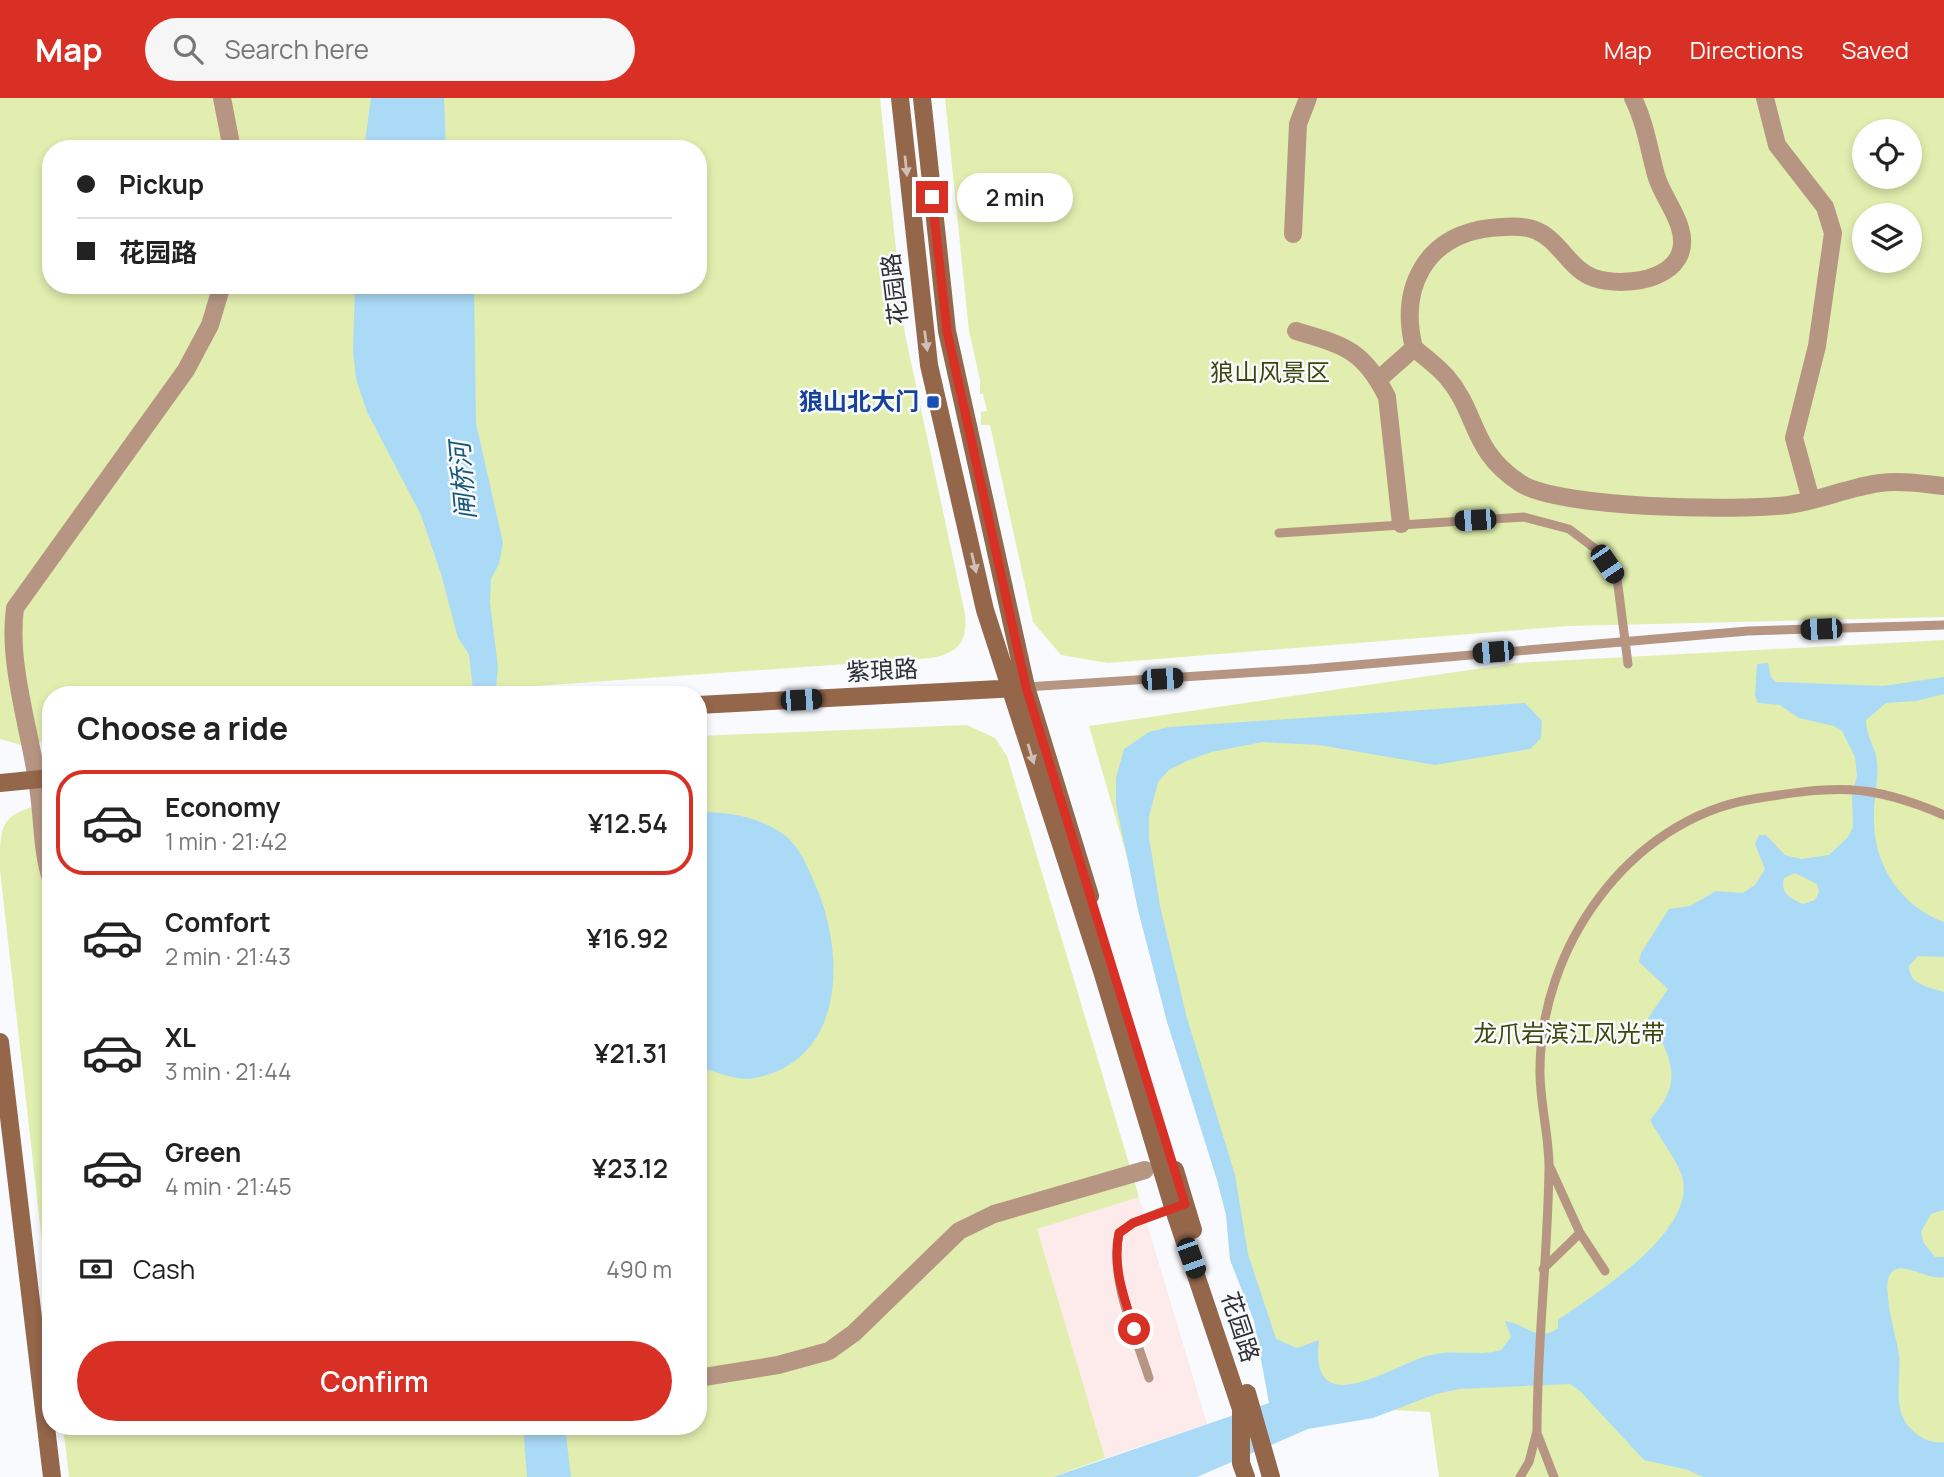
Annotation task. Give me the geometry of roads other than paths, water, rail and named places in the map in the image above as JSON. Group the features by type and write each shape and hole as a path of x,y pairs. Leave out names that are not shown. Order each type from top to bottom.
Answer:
{"main road":[{"name":"花园路","path":"900,98 929,365 985,610 1018,688"},
{"name":"花园路","path":"922,98 947,331 1018,688 1106,984 1245,1406 1271,1477"},
{"name":"紫琅路","path":"707,705 1018,688"},
{"path":"0,783 42,779"},
{"path":"0,1042 42,1393"},
{"name":"花园路","path":"1244,1470 1245,1406"},
{"path":"47,1435 52,1477"}],"street":[{"path":"222,98 230,140"},
{"path":"1293,234 1298,124 1308,98"},
{"path":"1633,98 1661,189 1680,227 1680,250 1669,269 1643,280 1613,282 1584,273 1559,248 1535,230 1505,227 1454,236 1435,249 1412,289 1410,300 1414,348 1446,376 1466,410 1480,444 1492,461 1521,484 1538,492 1635,505 1787,505 1883,482 1944,486"},
{"path":"1765,98 1777,145 1825,207 1833,233 1817,346 1794,438 1811,499"},
{"path":"42,770 13,642 15,608 186,370 210,325 219,294"},
{"path":"1296,331 1350,349 1366,361 1378,380 1387,397 1401,524"},
{"path":"1378,380 1414,348"},
{"path":"707,1377 778,1365 829,1351 854,1333 959,1231 1003,1211 1145,1170"}],"lane":[{"path":"1279,533 1524,517 1569,529 1597,550 1616,578 1628,664"},
{"path":"1018,688 1309,669 1748,631 1944,625"},
{"path":"1520,1477 1529,1462 1537,1431 1549,1165 1540,1072 1544,1031 1562,962 1597,900 1640,853 1691,817 1715,806 1821,788 1845,787 1884,794 1944,815"},
{"path":"1549,1165 1580,1233 1605,1270"},
{"path":"1149,1378 1119,1280 1115,1251 1119,1233 1133,1223 1179,1206"},
{"path":"1543,1269 1580,1233"},
{"path":"1537,1431 1554,1477"}],"water":[{"path":"371,98 444,98 446,140 365,140"},
{"name":"闸桥河","path":"355,294 474,294 476,423 503,543 499,564 491,579 490,603 498,667 496,686 473,686 469,654 458,638 441,574 421,515 367,412 356,379 353,351"},
{"path":"1768,663 1771,677 1776,682 1883,686 1944,677 1944,694 1917,701 1886,703 1866,720 1877,761 1874,821 1879,854 1893,883 1903,895 1915,906 1944,922 1944,957 1918,956 1909,966 1916,981 1944,992 1944,1210 1931,1214 1921,1232 1923,1242 1935,1257 1944,1257 1944,1277 1903,1268 1891,1273 1887,1286 1899,1355 1899,1401 1902,1415 1919,1436 1944,1442 1944,1477 1703,1477 1688,1470 1644,1460 1580,1391 1570,1384 1459,1389 1436,1394 1373,1418 1308,1429 1197,1477 1053,1477 1269,1403 1254,1321 1230,1260 1226,1215 1217,1180 1167,1022 1138,910 1116,804 1116,778 1124,749 1149,732 1169,727 1525,703 1542,721 1541,738 1530,749 1435,765 1319,745 1263,742 1211,752 1187,761 1169,770 1158,782 1149,817 1149,837 1160,906 1187,1018 1235,1175 1248,1254 1276,1339 1297,1348 1319,1340 1319,1366 1327,1380 1341,1385 1358,1383 1431,1355 1501,1350 1511,1337 1505,1321 1538,1333 1551,1332 1558,1328 1558,1320 1596,1294 1640,1258 1660,1239 1675,1218 1683,1197 1682,1176 1650,1120 1670,1087 1671,1066 1656,1030 1648,1040 1642,1027 1668,989 1639,962 1641,953 1669,909 1690,906 1716,891 1743,893 1755,885 1765,869 1755,844 1759,835 1766,835 1785,855 1801,859 1829,855 1848,837 1853,827 1852,796 1857,775 1855,757 1842,731 1834,726 1799,718 1780,705 1758,703 1755,696 1757,664","holes":["1795,873 1817,884 1819,892 1815,900 1803,904 1794,900 1783,888 1784,878"]},
{"path":"707,812 751,819 771,827 792,842 812,877 825,911 831,940 831,999 822,1026 807,1050 785,1067 755,1078 734,1077 707,1070"},
{"path":"524,1435 566,1435 571,1477 527,1477"}],"place":[{"name":"狼山北大门","path":"933,402"}],"park label":[{"name":"狼山风景区","path":"1270,373"},
{"name":"龙爪岩滨江风光带","path":"1569,1034"}]}
